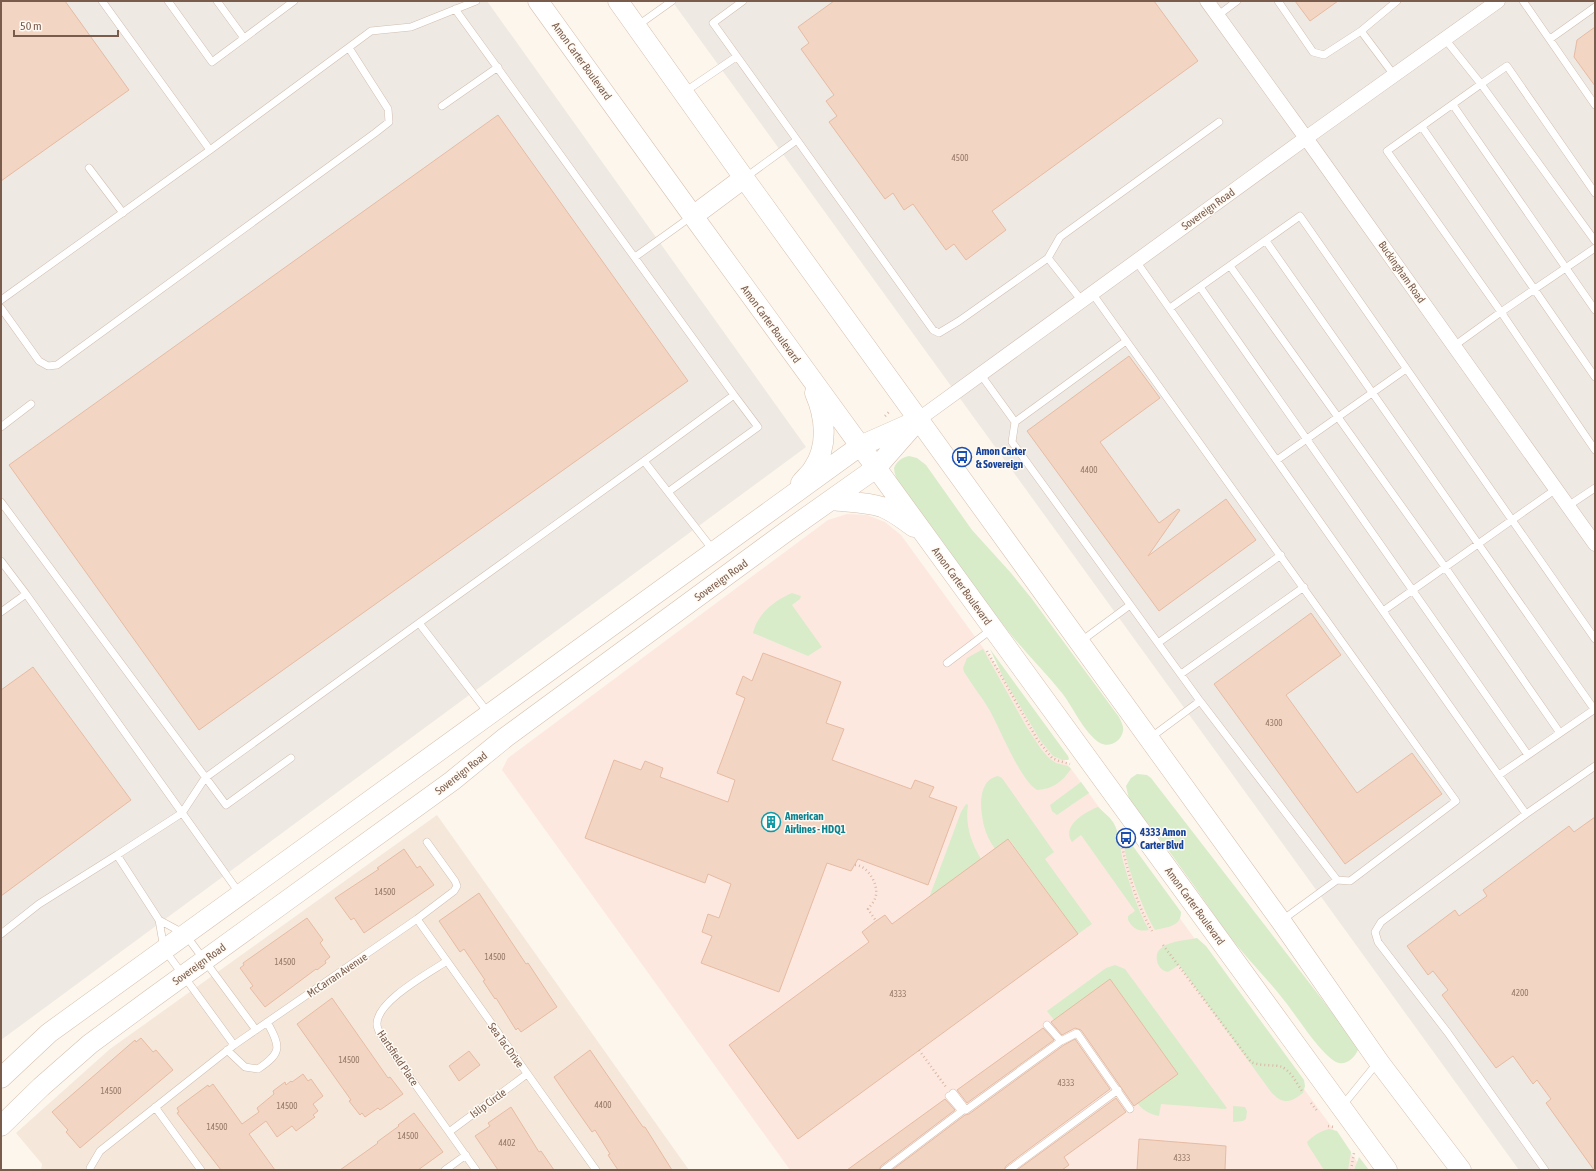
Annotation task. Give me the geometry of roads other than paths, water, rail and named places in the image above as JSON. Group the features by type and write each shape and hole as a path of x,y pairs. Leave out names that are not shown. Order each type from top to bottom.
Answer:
{"street":[{"name":"Amon Carter Boulevard","path":"538,1 1387,1170"},
{"path":"618,1 744,178 1281,921 1379,1062 1461,1170"},
{"name":"Buckingham Road","path":"1207,1 1595,544"},
{"name":"Sovereign Road","path":"1,1078 49,1032 490,715 860,446 919,419 1306,138 1498,1"},
{"path":"693,216 744,178"},
{"path":"761,518 799,485 814,468 822,446 824,427 820,405 808,374"},
{"name":"Sovereign Road","path":"3,1127 41,1087 90,1044 452,781 506,736 876,468 919,419"},
{"path":"832,500 882,507 902,518 928,539"}],"lane":[{"path":"102,1 210,150"},
{"path":"168,1 212,62 294,1"},
{"path":"217,1 244,38"},
{"path":"1,300 371,32 412,27 476,1"},
{"path":"636,27 672,1"},
{"path":"743,1 713,23 933,330 939,333 959,321 1048,258 1060,237 1220,122"},
{"path":"1217,16 1237,1"},
{"path":"1278,1 1313,52 1324,55 1361,31 1397,1"},
{"path":"1523,1 1595,105"},
{"path":"1550,39 1595,8"},
{"path":"455,9 758,427 668,492"},
{"path":"1361,31 1394,75"},
{"path":"1445,39 1481,84 1595,241"},
{"path":"1,308 40,361 48,366 57,365 375,134 389,122 388,109 348,48"},
{"path":"683,93 736,57"},
{"path":"1595,193 1507,66 1387,151 1501,312 1595,450"},
{"path":"442,106 498,67"},
{"path":"1453,105 1595,310"},
{"path":"1422,127 1595,377"},
{"path":"744,178 797,140"},
{"path":"89,168 123,213"},
{"path":"635,257 693,216"},
{"path":"1170,308 1300,216 1595,639"},
{"path":"1266,241 1595,709 1499,775"},
{"path":"1454,346 1595,248"},
{"path":"1048,258 1087,297 1126,341 1304,587 1456,801 1350,881 1337,880 1281,921"},
{"path":"1136,261 1526,814"},
{"path":"1230,266 1445,567 1560,732"},
{"path":"1200,287 1528,755"},
{"path":"1015,422 1126,341"},
{"path":"1277,460 1406,369"},
{"path":"981,375 1015,422 1012,442 1200,701 1337,880"},
{"path":"1,934 39,904 182,813 205,778 734,395"},
{"path":"1,427 31,404"},
{"path":"644,461 714,552"},
{"path":"1568,506 1595,488"},
{"path":"1383,611 1556,489"},
{"path":"1,502 226,805 292,758"},
{"path":"1158,643 1281,555"},
{"path":"1,561 240,894"},
{"path":"1181,674 1304,587"},
{"path":"1,612 26,594"},
{"path":"1080,642 1130,605"},
{"path":"419,623 490,715"},
{"path":"947,663 993,628"},
{"path":"1149,738 1200,701"},
{"path":"1545,1170 1448,1033 1378,942 1375,932 1381,922 1526,814 1595,766"},
{"name":"McCarran Avenue","path":"90,1170 100,1151 227,1050 417,920 454,891 457,886 455,881 427,842"},
{"path":"117,855 159,920 164,949 234,1045"},
{"path":"159,920 185,934 256,1030"},
{"name":"Sea Tac Drive","path":"417,920 596,1170"},
{"name":"Hartsfield Place","path":"447,961 391,999 382,1008 377,1024 379,1032 476,1170"},
{"path":"227,1050 245,1067 258,1069 272,1060 278,1048 276,1037 267,1022"},
{"path":"1047,1025 1061,1041"},
{"path":"884,1170 962,1111 951,1094 966,1110 1061,1041 1077,1033 1130,1108"},
{"path":"1341,1107 1379,1062"},
{"name":"Islip Circle","path":"449,1132 527,1074"},
{"path":"1009,1170 1118,1090"},
{"path":"155,1107 201,1170"},
{"path":"445,1170 466,1156"}],"place":[{"name":"Amon Carter & Sovereign","path":"962,457"},
{"name":"American Airlines - HDQ1","path":"771,822"},
{"name":"4333 Amon Carter Blvd","path":"1126,838"}]}
